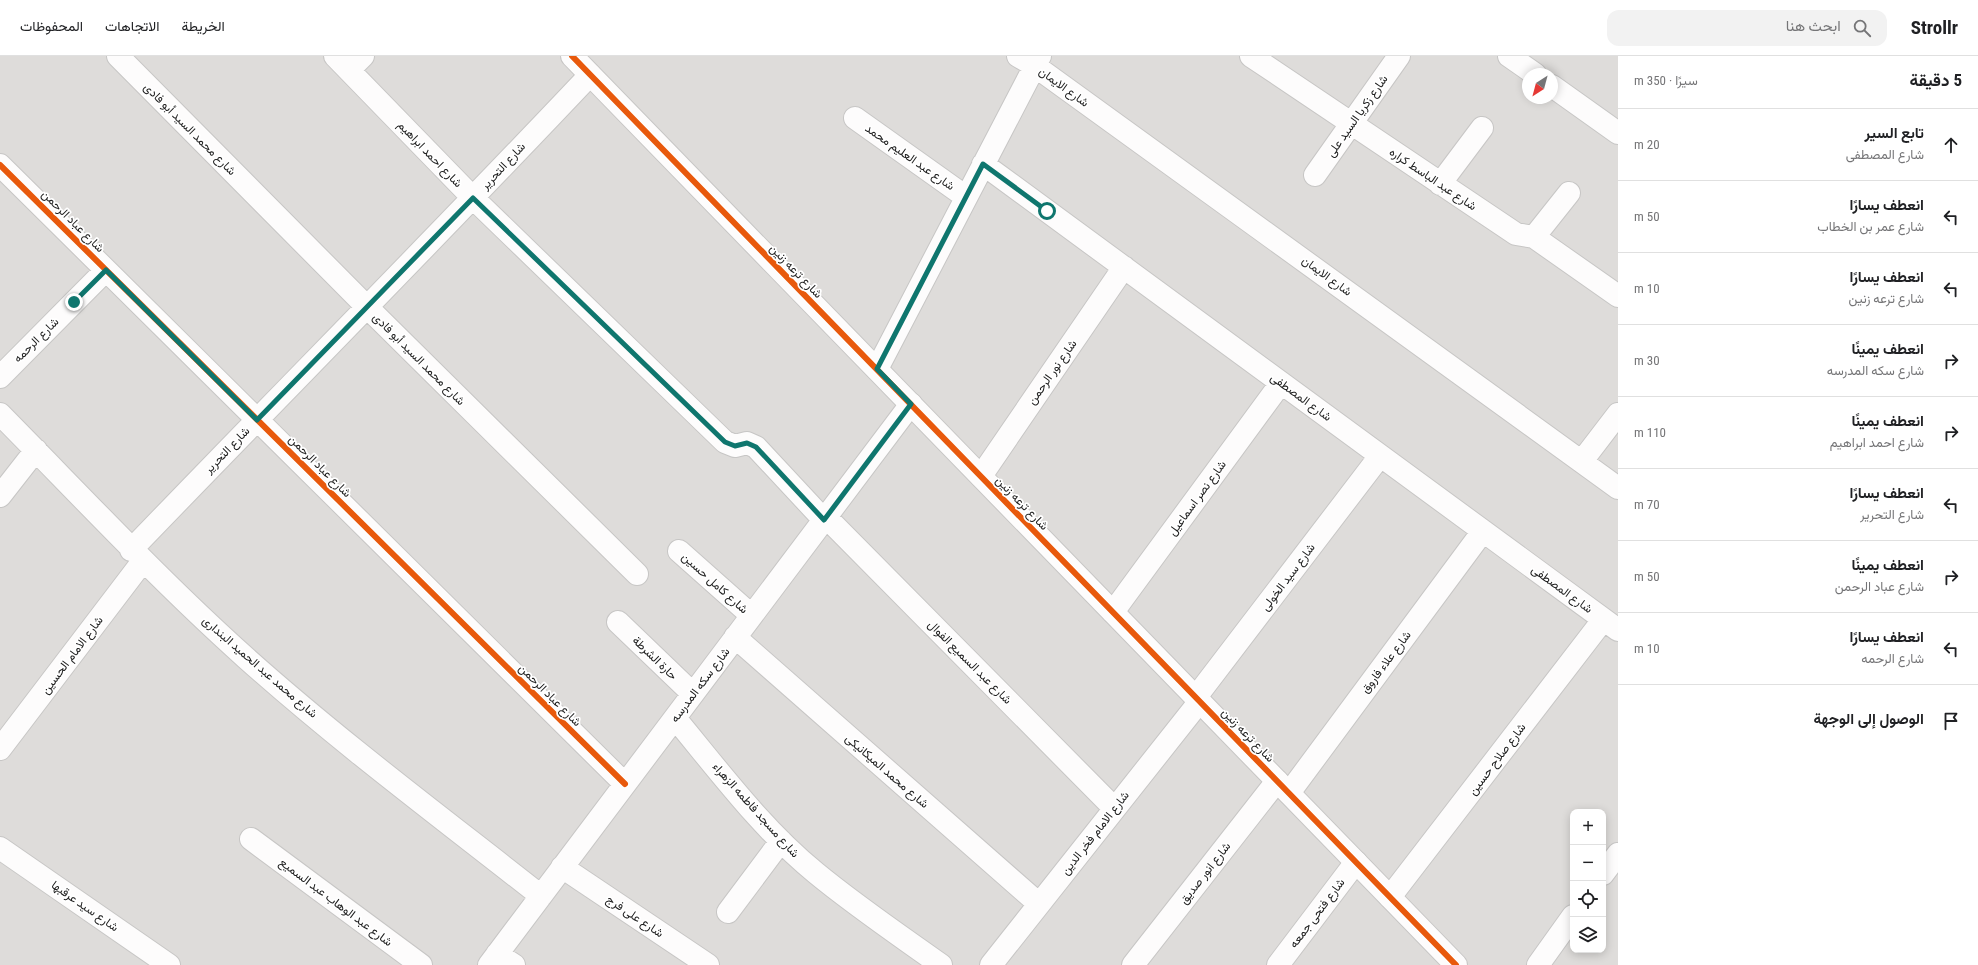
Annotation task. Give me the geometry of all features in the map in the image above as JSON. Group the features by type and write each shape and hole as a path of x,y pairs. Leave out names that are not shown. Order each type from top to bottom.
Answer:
{"street":[{"name":"شارع محمد السيد أبو فادى","path":"118,56 366,306 637,574"},
{"name":"شارع عبد الباسط كراره","path":"1251,56 1516,234 1534,237 1618,296"},
{"name":"شارع زكريا السيد على","path":"1315,175 1399,56"},
{"path":"1509,56 1526,68"},
{"path":"877,369 983,164 1031,59"},
{"name":"شارع الايمان","path":"1031,59 1618,488"},
{"name":"شارع احمد ابراهيم","path":"349,61 473,198 725,442 735,446 747,443 756,447 825,518"},
{"name":"شارع التحرير","path":"137,555 257,420 366,306 473,198 581,62"},
{"name":"شارع ترعه زنين","path":"581,62 1390,897 1447,961"},
{"path":"1558,90 1618,133"},
{"name":"شارع عبد العليم محمد","path":"855,118 966,197"},
{"path":"1440,184 1482,128"},
{"name":"شارع المصطفى","path":"983,164 1611,625"},
{"name":"شارع عباد الرحمن","path":"0,165 625,784"},
{"path":"1534,237 1569,193"},
{"name":"شارع نور الرحمن","path":"981,476 1124,268"},
{"name":"شارع الرحمه","path":"0,377 106,270"},
{"name":"شارع نصر اسماعيل","path":"1113,612 1281,383"},
{"name":"شارع سكه المدرسه","path":"500,961 541,896 562,867 911,404"},
{"name":"شارع محمد عبد الحميد البندارى","path":"0,414 137,555 246,658 346,742 541,896"},
{"path":"1582,461 1618,414"},
{"path":"0,496 36,450"},
{"name":"شارع سيد الخولى","path":"1198,699 1380,456"},
{"name":"شارع عبد السميع الفوال","path":"825,518 1114,808"},
{"name":"شارع علاء فاروق","path":"1283,787 1483,531"},
{"name":"شارع كامل حسين","path":"679,551 751,615"},
{"name":"شارع الامام الحسين","path":"0,749 137,555"},
{"name":"حارة الشرطة","path":"618,622 693,694"},
{"name":"شارع صلاح حسين","path":"1390,897 1611,625"},
{"name":"شارع محمد الميكانيكى","path":"735,637 1039,904"},
{"name":"شارع الامام فخر الدين","path":"991,965 1198,699"},
{"name":"شارع مسجد فاطمه الزهراء","path":"675,718 745,802 781,842 815,873 941,965"},
{"name":"شارع انور صديق","path":"1133,965 1283,787"},
{"name":"شارع عبد الوهاب عبد السميع","path":"250,839 421,965"},
{"path":"728,912 781,842"},
{"name":"شارع سيد عرقبها","path":"0,848 169,965"},
{"path":"1606,870 1618,854"},
{"name":"شارع فتحى جمعه","path":"1278,965 1356,862"},
{"name":"شارع على فرج","path":"562,867 708,965"},
{"path":"1538,965 1572,917"}],"shaded area":[{"path":"0,56 1618,56 1618,965 0,965"}],"cycle path":[{"path":"572,56 1456,965"},
{"path":"0,165 625,784"}],"route":[{"path":"74,302 106,270 257,420 366,306 473,198 725,442 735,446 747,443 756,447 824,520 911,404 877,369 983,164 1047,211"}]}
